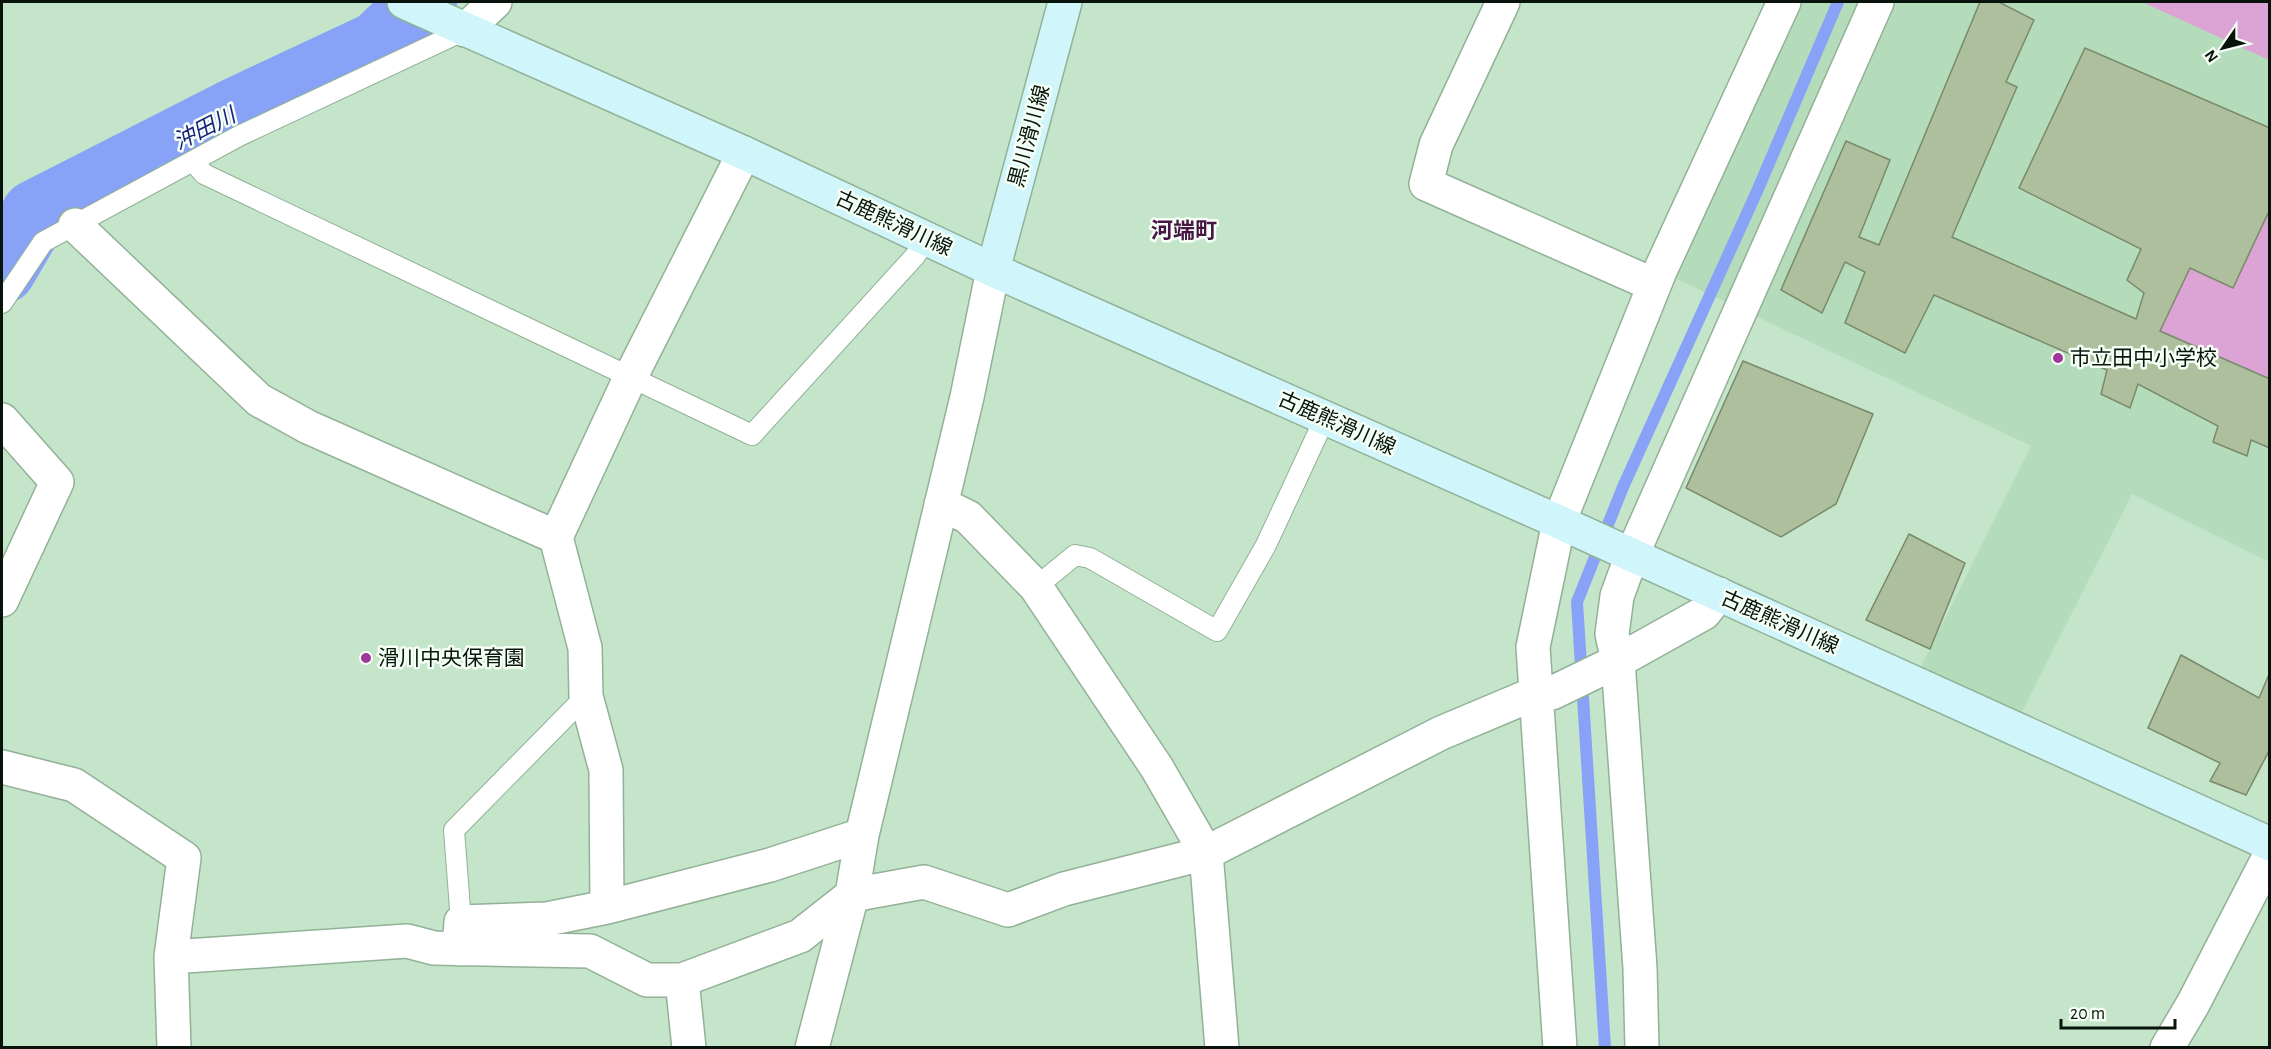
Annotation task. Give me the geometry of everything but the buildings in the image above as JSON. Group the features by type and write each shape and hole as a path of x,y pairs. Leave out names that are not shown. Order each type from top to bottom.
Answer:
{"main road":[{"name":"古鹿熊滑川線","path":"404,2 744,153 993,270 1559,522 2270,844"},
{"name":"黒川滑川線","path":"993,270 1065,2"}],"street":[{"path":"453,23 495,2"},
{"path":"1503,2 1436,145 1426,184 1654,285"},
{"path":"1560,1047 1533,647 1559,522 1654,285 1784,2"},
{"path":"1642,1047 1640,968 1618,661 1612,634 1617,596 1632,555 1877,2"},
{"path":"607,907 606,770 586,696 585,648 556,537 630,378 744,153"},
{"path":"75,225 259,400 308,427 556,537"},
{"path":"812,1047 852,895 862,835 968,397 993,270"},
{"path":"2,420 57,482 2,600"},
{"path":"941,504 968,517 1036,586 1157,768 1206,853 1222,1047"},
{"path":"460,935 590,951 647,980 682,980 800,936 852,895 924,882 1008,910 1064,889 1206,853 1441,733 1536,693 1552,693 1618,661 1704,613 1719,594"},
{"path":"2,767 74,785 184,858 171,957 174,1047"},
{"path":"171,957 407,941 434,948 460,935 607,907 770,865 862,835"},
{"path":"2167,1047 2193,1004 2270,855"},
{"path":"682,980 689,1047"}],"lane":[{"path":"2,303 44,242 453,23"},
{"path":"193,161 204,174 752,435 915,256 927,239"},
{"path":"1036,586 1075,555 1090,558 1217,631 1266,545 1325,418"},
{"path":"460,935 454,830 586,696"}],"shaded area":[{"name":"市立田中小学校","path":"1784,2 2269,2 2269,562 2132,494 2014,728 1913,683 2031,446 1660,271"},
{"path":"2142,2 2269,2 2269,60"},
{"path":"2269,209 2269,379 2160,331 2190,268 2233,288"}],"waterway":[{"name":"沖田川","path":"2,270 35,214 237,111 378,45 423,2"},
{"path":"1605,1048 1577,602 1623,487 1758,189 1838,2"}],"place":[{"name":"市立田中小学校","path":"2058,358"},
{"name":"滑川中央保育園","path":"366,658"}],"district":[{"name":"河端町","path":"1184,230"}]}
